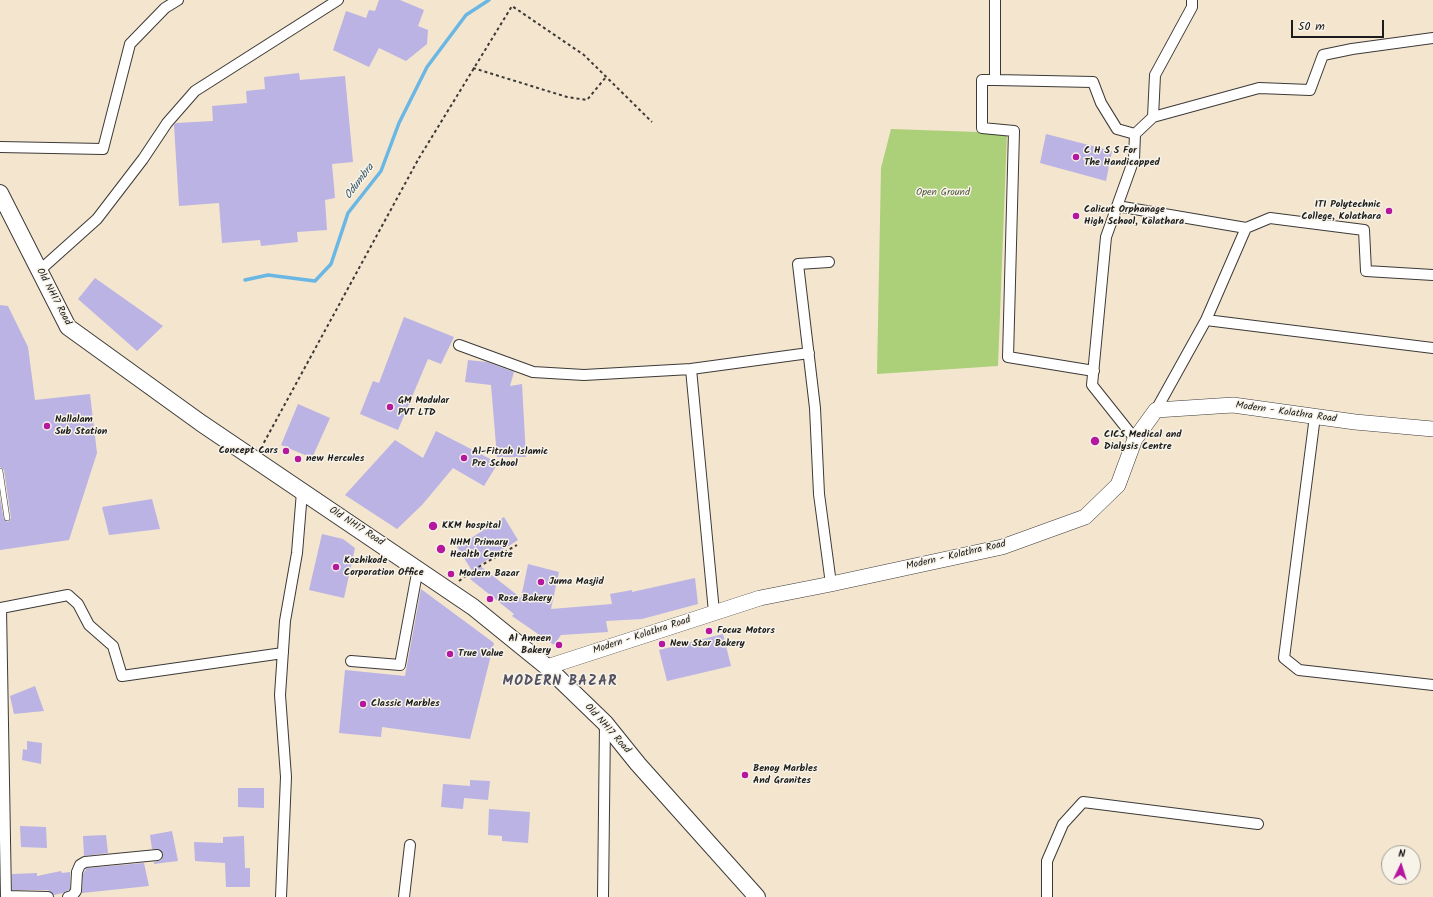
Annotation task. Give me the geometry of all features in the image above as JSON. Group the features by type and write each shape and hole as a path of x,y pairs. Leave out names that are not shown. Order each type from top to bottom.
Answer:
{"main road":[{"name":"Old NH17 Road","path":"0,193 68,327 255,460 448,589 473,607 547,667 604,723 638,764 757,897"},
{"name":"Modern - Kolathra Road","path":"547,667 760,598 1002,547 1085,516 1118,485 1135,439 1156,410 1233,405 1433,429"}],"street":[{"path":"0,147 103,149 130,44 165,8 178,0"},
{"path":"39,271 96,219 143,159 167,123 195,91 338,0"},
{"path":"995,0 995,80"},
{"path":"1153,117 1155,75 1192,7 1192,0"},
{"path":"1135,439 1092,385 1106,237 1134,159 1135,134 1153,117 1259,88 1310,90 1323,55 1352,49 1433,38"},
{"path":"1094,371 1008,357 1014,131 982,128 982,80 1093,82 1101,103 1117,129 1135,134"},
{"path":"1117,206 1246,228 1270,218 1364,230 1366,271 1433,275"},
{"path":"1156,410 1206,320 1246,228"},
{"path":"830,262 798,264 815,408 819,494 831,584"},
{"path":"1206,320 1433,348"},
{"path":"459,345 533,372 584,375 691,369 809,354"},
{"path":"691,369 714,612"},
{"path":"1315,416 1284,658 1299,670 1433,685"},
{"path":"281,897 286,777 280,695 286,621 297,553 302,492"},
{"path":"351,661 400,665 418,568"},
{"path":"48,897 6,896 1,608 68,595 78,604 90,625 113,646 122,676 283,653"},
{"path":"603,897 604,723"},
{"path":"1047,897 1047,861 1062,824 1083,802 1258,824"},
{"path":"404,897 410,845"},
{"path":"68,897 72,896 76,891 77,872 80,865 85,862 157,856"}],"lane":[{"path":"0,471 7,518"}],"path":[{"path":"255,460 420,158 473,68 512,6 584,55 652,122"},
{"path":"473,68 567,97 587,100 606,78"},
{"path":"448,589 480,566 517,545"}],"green space":[{"name":"Open Ground","path":"891,129 1007,133 998,366 877,374 881,168"}],"building":[{"path":"379,0 400,0 424,10 418,26 428,30 427,44 406,61 379,48 369,67 333,50 346,11 366,18 369,10 375,11"},
{"path":"299,73 300,80 345,76 353,162 332,164 335,198 325,200 327,230 297,232 298,242 261,246 260,240 222,243 219,203 179,206 174,125 176,123 213,121 212,106 247,103 246,91 265,89 264,77"},
{"name":"C H S S For The Handicapped","path":"1046,134 1112,151 1106,181 1040,163"},
{"path":"95,278 163,326 137,351 78,299"},
{"name":"Nallalam Sub Station","path":"0,305 8,306 28,347 35,400 90,394 97,453 69,540 0,550 0,498 4,520 8,522 11,518 4,470 0,467"},
{"path":"404,317 454,337 441,364 428,359 398,430 360,414 373,381 379,383"},
{"path":"468,360 487,362 514,372 510,386 522,384 526,457 497,457 491,385 465,382"},
{"path":"298,404 330,418 312,458 281,445"},
{"path":"436,431 498,463 484,486 453,468 422,505 397,529 345,495 395,440 423,458"},
{"path":"152,499 160,529 109,535 102,507"},
{"path":"504,517 518,540 479,565 521,598 528,564 559,572 551,609 612,604 610,594 632,590 632,592 695,578 698,604 642,619 606,621 608,632 561,635 554,645 512,616 514,614 470,579 474,574 457,547"},
{"path":"322,534 343,539 355,548 344,598 309,590"},
{"name":"True Value","path":"421,589 494,643 470,739 382,727 381,737 339,733 345,670 405,676"},
{"path":"723,634 731,666 667,681 659,650"},
{"path":"35,686 44,711 14,714 10,696"},
{"path":"27,741 42,743 41,764 22,760 23,749 27,750"},
{"path":"470,780 490,781 488,800 464,798 463,809 441,807 443,784 470,786"},
{"path":"238,788 264,788 264,808 238,807"},
{"path":"489,809 530,812 528,843 502,841 502,836 488,835"},
{"path":"20,826 46,827 47,848 21,847"},
{"path":"172,831 178,861 154,864 154,862 161,860 163,854 159,849 152,849 150,835"},
{"path":"106,835 108,853 84,856 83,836"},
{"path":"244,836 245,868 250,868 250,887 226,887 225,863 195,861 194,842 223,843 223,837"},
{"path":"144,863 149,886 82,893 83,874 87,868"},
{"path":"61,871 62,873 70,872 70,889 63,893 54,895 48,890 12,890 12,874 37,873 37,876"}],"waterway":[{"name":"Odumbra","path":"245,280 268,275 315,281 331,264 348,213 381,171 399,123 427,67 466,15 489,0"}],"place":[{"name":"C H S S For The Handicapped","path":"1076,157"},
{"name":"ITI Polytechnic College, Kolathara","path":"1389,211"},
{"name":"Calicut Orphanage High School, Kolathara","path":"1076,216"},
{"name":"GM Modular PVT LTD","path":"390,407"},
{"name":"Nallalam Sub Station","path":"47,426"},
{"name":"CICS Medical and Dialysis Centre","path":"1095,441"},
{"name":"Concept Cars","path":"286,451"},
{"name":"Al-Fitrah Islamic Pre School","path":"464,458"},
{"name":"new Hercules","path":"298,459"},
{"name":"KKM hospital","path":"433,526"},
{"name":"NHM Primary Health Centre","path":"441,549"},
{"name":"Kozhikode Corporation Office","path":"336,567"},
{"name":"Modern Bazar","path":"451,574"},
{"name":"Juma Masjid","path":"541,582"},
{"name":"Rose Bakery","path":"490,599"},
{"name":"Focuz Motors","path":"709,631"},
{"name":"New Star Bakery","path":"662,644"},
{"name":"Al Ameen Bakery","path":"559,645"},
{"name":"True Value","path":"450,654"},
{"name":"Classic Marbles","path":"363,704"},
{"name":"Benoy Marbles And Granites","path":"745,775"}],"district":[{"name":"MODERN BAZAR","path":"560,683"}]}
